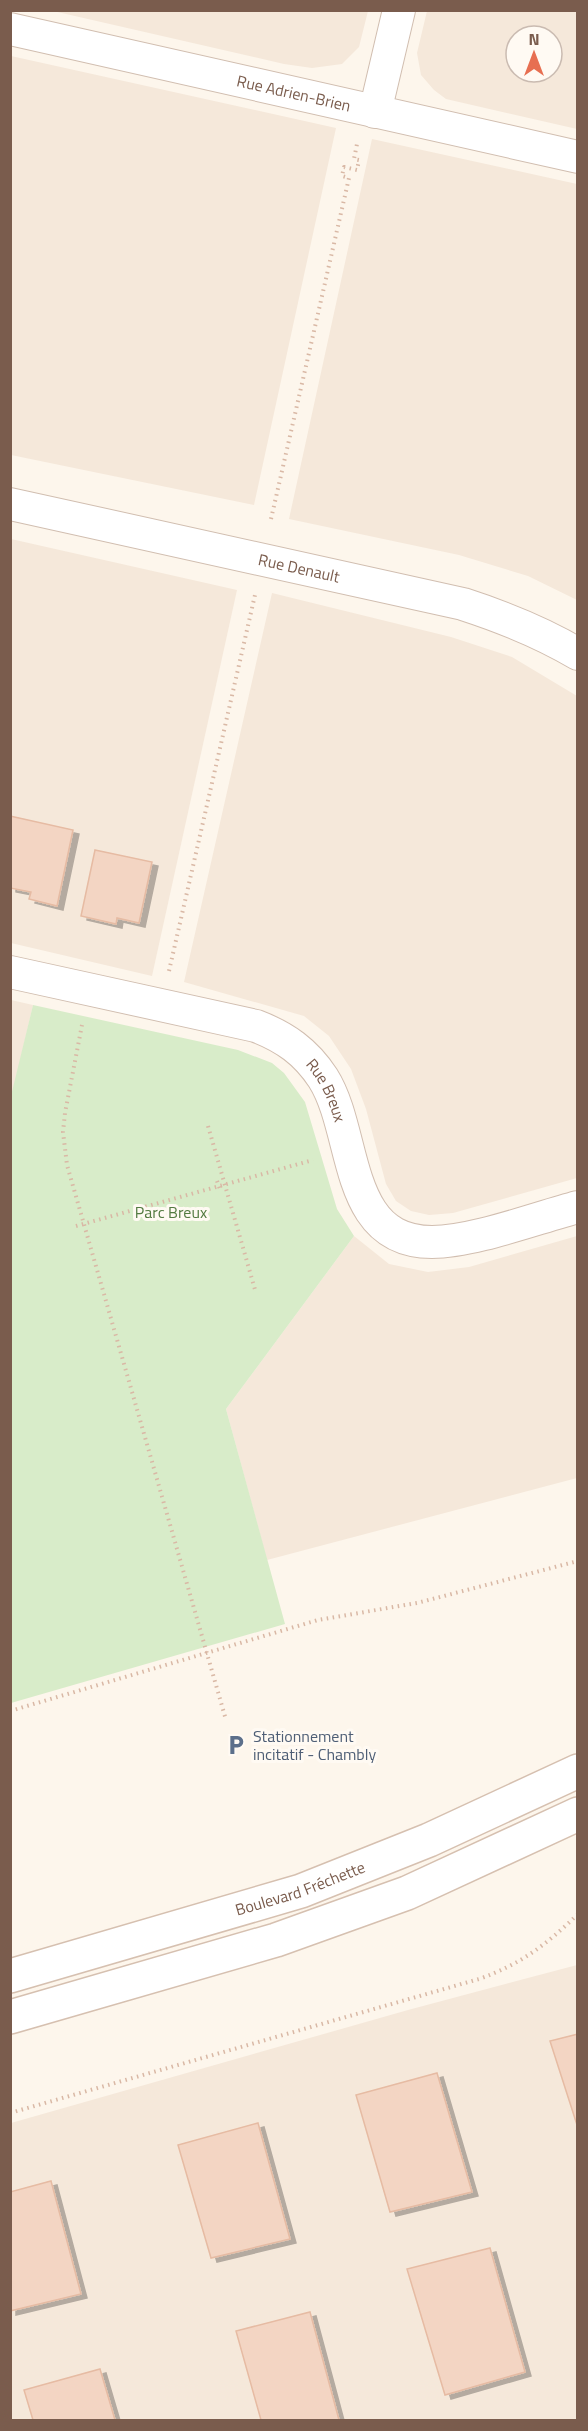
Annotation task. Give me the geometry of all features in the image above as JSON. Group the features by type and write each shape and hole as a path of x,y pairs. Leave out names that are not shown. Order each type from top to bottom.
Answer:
{"main road":[{"name":"Boulevard Fréchette","path":"10,1976 301,1891 429,1840 578,1771"},
{"path":"10,2017 276,1940 407,1893 578,1814"}],"street":[{"path":"366,125 399,10"},
{"name":"Rue Adrien-Brien","path":"10,30 366,125 578,157"},
{"name":"Rue Denault","path":"10,504 463,604 512,621 578,654"},
{"name":"Rue Breux","path":"10,972 256,1026 286,1039 311,1062 324,1079 333,1099 365,1203 386,1229 400,1235 417,1241 446,1241 578,1207"}],"path":[{"path":"271,519 349,178 342,176 345,167 357,170 359,160 354,159 366,125"},
{"path":"167,978 255,594"},
{"path":"84,1017 63,1132 67,1165 226,1720"},
{"path":"208,1126 255,1293"},
{"path":"76,1226 218,1183 225,1184 322,1157"},
{"path":"218,1183 221,1192"},
{"path":"10,1711 318,1620 417,1604 578,1561"},
{"path":"10,2113 479,1979 517,1964 545,1945 578,1914"}],"shaded area":[{"path":"368,10 359,47 342,64 312,68 284,64 53,11"},
{"path":"427,11 577,11 577,129 446,99 434,90 421,75 417,53"},
{"path":"11,56 336,128 254,505 11,455"},
{"path":"372,139 577,184 577,600 528,576 459,555 289,519"},
{"path":"11,539 237,590 152,976 11,943"},
{"path":"272,593 451,637 512,657 577,696 577,1178 453,1213 429,1215 411,1211 396,1201 386,1184 366,1109 351,1069 329,1036 304,1016 184,982"},
{"path":"11,1000 33,1005 11,1100"},
{"path":"354,1236 389,1264 428,1272 469,1267 577,1236 577,1478 267,1560 226,1409"},
{"path":"577,1965 577,2420 11,2420 11,2123 408,2010"}],"green space":[{"name":"Parc Breux","path":"33,1005 238,1050 272,1063 284,1073 305,1102 337,1209 354,1236 226,1409 285,1624 11,1703 10,1100"}],"building":[{"path":"10,816 73,830 57,906 29,899 31,892 10,888"},
{"path":"95,850 152,862 139,923 117,918 116,924 81,916"},
{"path":"578,2034 578,2128 550,2041"},
{"path":"437,2073 472,2192 390,2212 356,2095"},
{"path":"258,2123 290,2239 211,2258 178,2145"},
{"path":"51,2181 81,2294 10,2311 10,2192"},
{"path":"490,2248 525,2372 445,2395 407,2269"},
{"path":"310,2312 339,2420 261,2420 236,2331"},
{"path":"100,2369 115,2420 33,2420 24,2390"}],"place":[{"name":"Stationnement incitatif - Chambly","path":"236,1745"}]}
